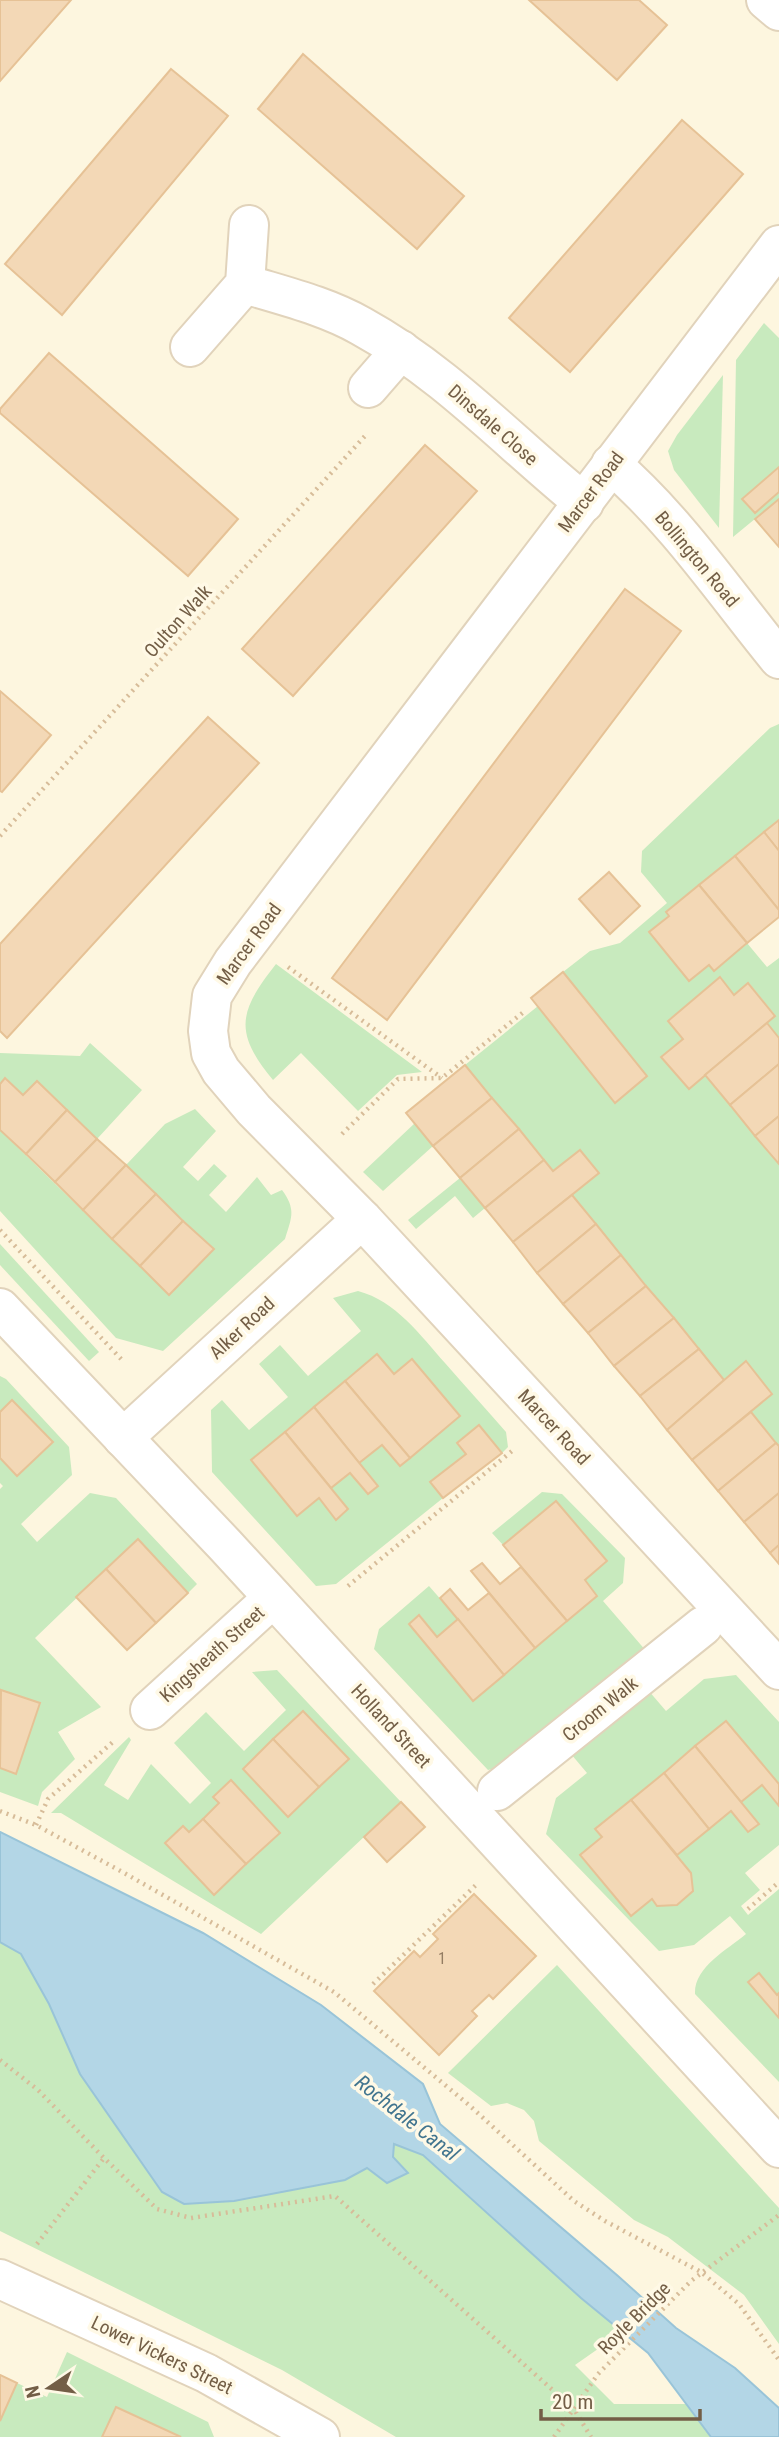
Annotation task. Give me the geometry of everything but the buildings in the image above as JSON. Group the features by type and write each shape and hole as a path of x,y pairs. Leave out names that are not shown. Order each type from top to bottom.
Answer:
{"street":[{"path":"766,0 779,11"},
{"path":"190,347 245,284 249,225"},
{"name":"Marcer Road","path":"779,245 233,962 212,996 208,1031 211,1053 221,1071 254,1110 362,1219 779,1670"},
{"name":"Dinsdale Close","path":"245,284 299,300 359,324 401,350 456,391 584,503"},
{"path":"368,388 401,350"},
{"name":"Bollington Road","path":"611,464 691,547 779,659"},
{"name":"Alker Road","path":"123,1438 362,1219"},
{"name":"Holland Street","path":"0,1308 273,1598 779,2148"},
{"name":"Kingsheath Street","path":"137,1721 273,1598"},
{"name":"Croom Walk","path":"497,1791 703,1626"},
{"name":"Lower Vickers Street","path":"0,2279 206,2373 274,2425 320,2437"}],"path":[{"name":"Oulton Walk","path":"0,836 366,434"},
{"path":"281,962 442,1078"},
{"path":"339,1137 398,1079 442,1078 526,1010"},
{"path":"0,1230 122,1360"},
{"path":"348,1586 518,1446"},
{"path":"36,1825 48,1799 137,1721"},
{"path":"0,1811 36,1825 334,1992 468,2105 574,2201 605,2221 701,2272 739,2304 779,2360"},
{"path":"373,1984 484,1878"},
{"path":"748,1909 779,1882"},
{"path":"0,2060 38,2090 157,2208 191,2218 335,2196 573,2409 591,2437"},
{"path":"36,2245 104,2158"},
{"name":"Royle Bridge","path":"554,2437 598,2374 691,2281 779,2216"}],"green space":[{"path":"764,323 779,338 779,467 743,499 755,513 779,492 779,499 733,537 736,360"},
{"path":"723,375 719,528 674,470 668,451"},
{"path":"779,724 779,820 649,932 689,981 709,965 714,970 747,943 767,967 779,958 779,1038 767,1023 775,1015 749,983 734,995 720,978 668,1021 683,1039 662,1057 705,1075 779,1164 779,1446 751,1412 772,1394 746,1362 724,1380 572,1195 599,1173 580,1150 553,1171 465,1065 538,1006 614,1102 646,1075 563,972 590,951 620,943 667,903 641,872 642,851 770,728"},
{"path":"276,964 422,1072 397,1075 358,1111 301,1053 273,1080 251,1048 246,1022 254,995"},
{"path":"90,1043 142,1090 97,1139 37,1081 23,1095 6,1078 0,1084 0,1053 80,1056"},
{"path":"195,1109 216,1131 183,1167 198,1181 214,1164 227,1176 209,1195 226,1212 257,1177 271,1195 282,1190 291,1208 291,1219 285,1239 163,1351 116,1338 0,1211 0,1130 169,1295 213,1249 126,1165 165,1124"},
{"path":"415,1123 433,1146 383,1191 363,1172"},
{"path":"460,1178 485,1208 473,1218 455,1196 416,1229 408,1220"},
{"path":"0,1244 99,1352 89,1361 0,1265"},
{"path":"358,1291 396,1311 506,1432 508,1447 502,1453 479,1426 466,1454 430,1482 443,1498 336,1584 316,1586 212,1472 211,1410 222,1400 249,1430 288,1397 259,1364 280,1345 308,1376 361,1331 333,1298","holes":["377,1354 394,1374 412,1359 460,1415 400,1466 382,1445 359,1463 377,1486 368,1494 350,1473 331,1488 336,1519 319,1498 297,1516 252,1460"]},
{"path":"0,1376 6,1379 69,1447 72,1475 21,1524 37,1542 90,1493 116,1498 197,1584 188,1593 138,1539 35,1638 101,1707 58,1732 75,1759 42,1792 38,1806 0,1792 0,1768 16,1773 40,1704 0,1690 0,1489 3,1486 0,1483 0,1458 17,1476 53,1442 13,1401 0,1412"},
{"path":"542,1492 562,1494 625,1558 623,1583 603,1601 647,1652 511,1764 488,1770 374,1649 379,1629 429,1586 458,1619 437,1637 420,1615 409,1624 473,1701 597,1596 585,1580 607,1561 556,1501 503,1545 492,1533"},
{"path":"277,1670 401,1802 261,1934 61,1813 51,1813 129,1737 131,1740 104,1785 128,1800 151,1764 190,1804 211,1783 174,1743 206,1712 244,1751 286,1710 252,1672","holes":["303,1711 348,1759 288,1817 243,1769","231,1781 280,1833 214,1895 165,1843 183,1827 189,1832 219,1803 214,1796"]},
{"path":"736,1675 779,1722 779,1784 726,1721 596,1829 602,1837 580,1856 631,1916 652,1899 657,1906 677,1905 693,1891 691,1873 677,1855 731,1811 748,1832 759,1824 741,1802 762,1785 779,1806 779,1845 745,1873 760,1890 741,1906 748,1915 779,1889 779,1993 777,1995 749,1982 779,2018 779,2082 695,1994 696,1984 706,1967 746,1934 730,1916 694,1945 659,1951 546,1834 556,1798 587,1773 571,1754 648,1690 666,1711 704,1679"},
{"path":"0,1942 21,1954 49,2004 184,2204 234,2201 345,2180 393,2157 394,2144 423,2155 620,2329 615,2337 575,2365 614,2404 686,2404 711,2437 396,2437 282,2370 0,2231"},
{"path":"557,1965 779,2208 779,2344 744,2295 668,2237 634,2220 539,2141 534,2121 524,2110 507,2103 491,2106 448,2073"},
{"path":"67,2352 208,2422 214,2437 181,2437 117,2407 102,2437 0,2437 0,2421 17,2383 47,2397"}],"water":[{"name":"Rochdale Canal","path":"0,1832 203,1933 321,2005 423,2084 440,2124 676,2328 735,2368 779,2408 779,2437 711,2437 648,2353 581,2298 423,2155 394,2144 393,2157 408,2173 387,2183 367,2168 345,2180 234,2201 184,2204 162,2192 80,2074 49,2004 21,1954 0,1942"}]}
